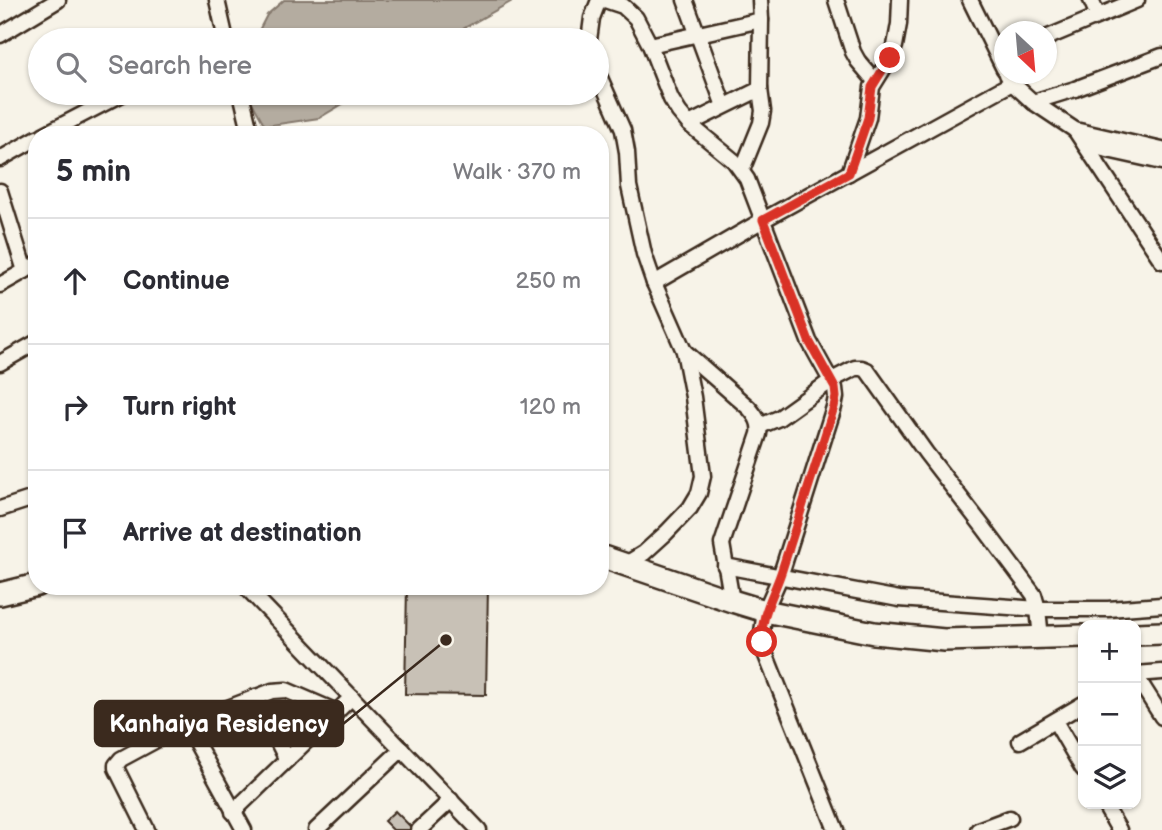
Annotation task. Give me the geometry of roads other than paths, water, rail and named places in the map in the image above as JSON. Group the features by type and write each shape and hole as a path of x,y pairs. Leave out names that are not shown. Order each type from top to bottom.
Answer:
{"street":[{"path":"0,35 58,0"},
{"path":"217,0 223,28"},
{"path":"591,28 599,0"},
{"path":"605,0 623,6 636,18 679,112 689,124 734,161 747,178 809,341 832,380 836,397 834,407 780,577 765,611 762,632 765,653 835,830"},
{"path":"685,0 724,106"},
{"path":"742,170 761,123 760,0"},
{"path":"836,0 853,52 875,81"},
{"path":"849,173 868,118 875,81 895,46 900,0"},
{"path":"970,0 994,47"},
{"path":"1091,0 1098,16"},
{"path":"1057,33 1137,0"},
{"path":"650,46 761,20"},
{"path":"1033,102 1162,56"},
{"path":"654,283 849,173 994,75"},
{"path":"1018,84 1033,102 1075,130 1162,150"},
{"path":"689,124 760,89"},
{"path":"609,99 623,131 629,186 644,254 684,351 703,476 699,493 690,508 645,553 626,565"},
{"path":"60,126 101,105"},
{"path":"244,105 249,126"},
{"path":"1075,130 1162,261"},
{"path":"0,159 28,143"},
{"path":"1085,145 1162,162"},
{"path":"0,191 28,261"},
{"path":"0,285 28,270"},
{"path":"0,363 28,347"},
{"path":"684,351 749,408 756,415 760,426 722,544 732,601"},
{"path":"760,426 779,418 832,380 855,368 862,368 872,375 926,453 1034,595 1041,638"},
{"path":"0,509 28,500"},
{"path":"609,559 765,611 874,633 944,640 1078,636"},
{"path":"725,566 899,599 1038,609 1162,605"},
{"path":"0,594 28,587"},
{"path":"253,595 479,830"},
{"path":"1141,634 1162,633"},
{"path":"1141,674 1162,671"},
{"path":"1141,683 1162,717"},
{"path":"147,830 116,768 121,759 186,724 272,691 286,691 337,712"},
{"path":"233,812 337,712 349,694"},
{"path":"255,697 287,760"},
{"path":"1020,741 1078,707"},
{"path":"1055,721 1078,760"},
{"path":"186,724 244,830"},
{"path":"316,830 402,749"},
{"path":"419,830 451,800"},
{"path":"1107,809 1119,830"},
{"path":"978,830 1010,818"}],"place":[{"name":"Kanhaiya Residency","path":"446,640"}]}
